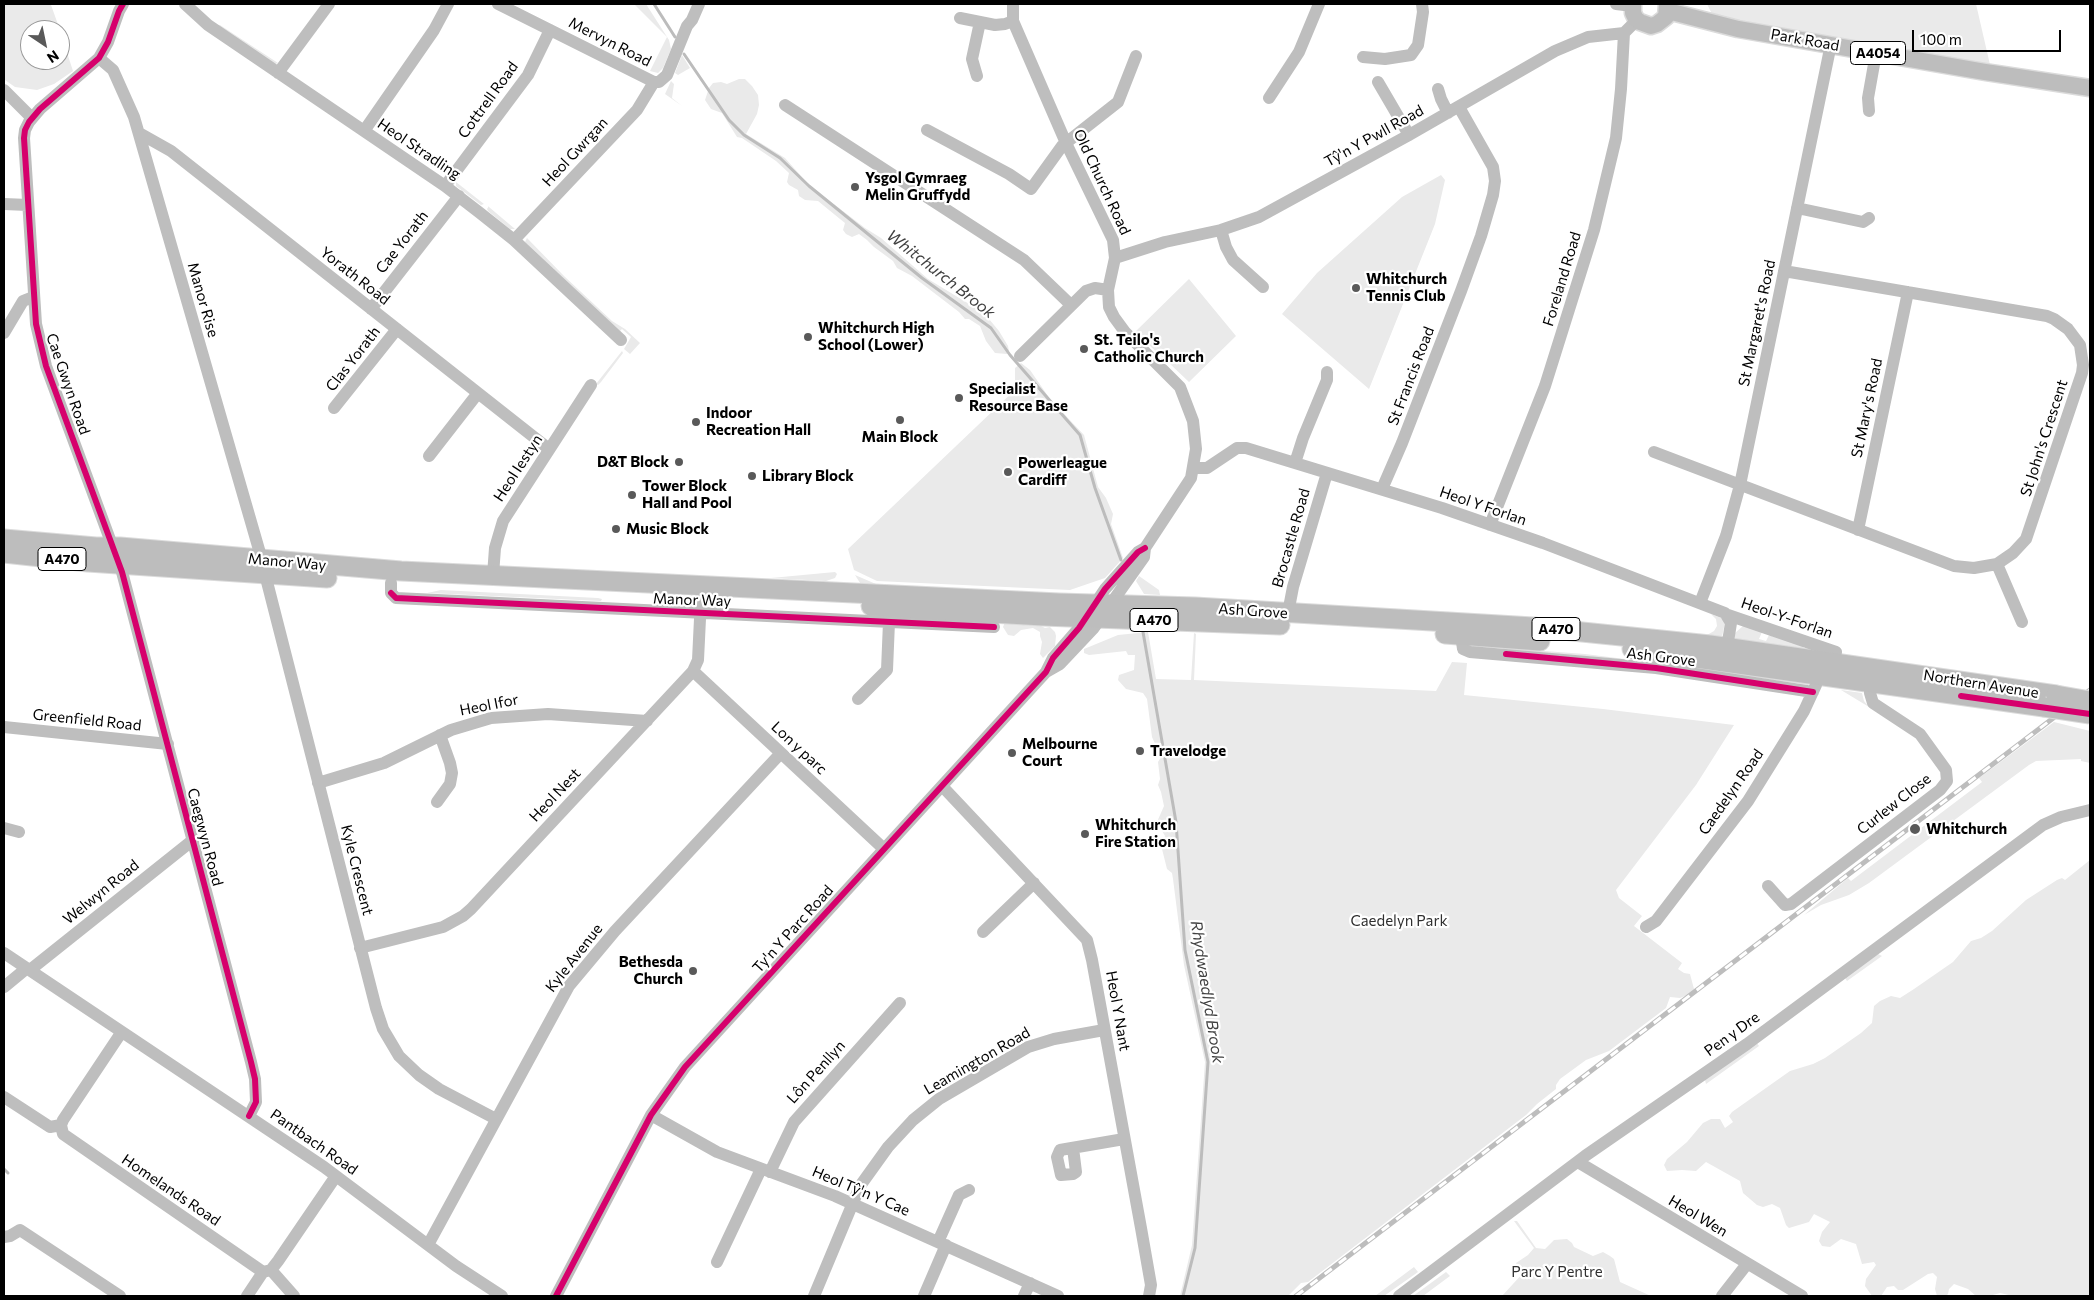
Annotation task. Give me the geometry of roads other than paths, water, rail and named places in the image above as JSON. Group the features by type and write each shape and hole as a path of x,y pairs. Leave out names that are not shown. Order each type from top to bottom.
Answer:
{"highway":[{"name":"Manor Way","path":"4,539 90,546 117,555"},
{"name":"Manor Way","path":"4,553 117,555 263,567 391,583 700,605 1098,611"},
{"name":"Manor Way","path":"263,567 493,575 1098,611"},
{"name":"Ash Grove","path":"1098,611 1288,613 1533,627 1727,648 1823,671"},
{"name":"Ash Grove","path":"1098,611 1592,644 1872,675"},
{"name":"Northern Avenue","path":"1872,675 2050,701 2090,714"},
{"name":"Northern Avenue","path":"2050,701 2090,700"}],"main road":[{"path":"1634,10 1646,25 1657,24 1662,21 1668,8"},
{"name":"Park Road","path":"1668,8 1731,27 2090,88"}],"street":[{"path":"100,58 108,42 118,11 123,4"},
{"name":"Heol Stradling","path":"185,4 208,25 459,196 514,240 621,340"},
{"path":"278,73 329,4"},
{"path":"364,131 434,30 448,4"},
{"name":"Mervyn Road","path":"498,4 654,82"},
{"name":"Heol Gwrgan","path":"514,240 637,110 654,82 659,82 667,75 687,26 692,20 699,4"},
{"name":"Old Church Road","path":"1013,4 1013,21 1066,143 1112,236 1115,258 1108,290 1109,307 1117,322 1175,382 1184,396 1193,421 1196,438 1194,468 1187,486 1145,548 1138,552 1105,589 1098,611"},
{"path":"1269,98 1302,47 1319,4"},
{"path":"1363,57 1385,59 1411,55 1418,45 1423,12 1422,4"},
{"path":"1616,4 1634,10 1624,33"},
{"path":"960,18 994,26 1013,21"},
{"path":"977,76 972,59 980,22"},
{"name":"Cottrell Road","path":"445,186 528,75 550,30"},
{"name":"Tŷ'n Y Pwll Road","path":"1115,258 1165,242 1221,230 1259,217 1410,135 1543,57 1588,37 1624,33"},
{"name":"Foreland Road","path":"1490,525 1545,386 1594,230 1616,138 1624,33"},
{"name":"St Margaret's Road","path":"1700,603 1726,536 1740,485 1831,44"},
{"path":"1869,111 1868,98 1876,53"},
{"path":"927,130 1009,174 1031,189 1066,143 1118,102 1136,56"},
{"name":"Cae Gwyn Road","path":"100,58 32,118 25,130 24,138 37,335 117,555"},
{"name":"Manor Rise","path":"100,58 109,64 117,79 129,104 139,133 166,234 263,567"},
{"path":"1378,82 1410,135"},
{"name":"St Francis Road","path":"1382,490 1402,443 1484,228 1495,181 1493,167 1438,89"},
{"path":"4,90 32,118"},
{"path":"785,105 1024,260 1071,305"},
{"name":"Yorath Road","path":"139,133 170,151 549,449"},
{"name":"Cae Yorath","path":"370,309 459,196"},
{"path":"4,204 28,206"},
{"path":"1798,208 1863,222 1869,218"},
{"path":"1221,230 1226,247 1233,260 1263,287"},
{"name":"St John's Crescent","path":"1654,452 1954,566 1974,568 1997,564 2020,546 2030,531 2082,373 2083,365 2080,345 2068,329 2047,316 1784,271"},
{"path":"1020,356 1071,305 1091,289 1108,290"},
{"name":"St Mary's Road","path":"1858,530 1908,292"},
{"path":"4,333 23,300 33,297"},
{"name":"Clas Yorath","path":"334,408 397,329"},
{"path":"1295,463 1305,432 1327,380 1327,372"},
{"name":"Heol Iestyn","path":"493,575 495,548 504,521 591,385"},
{"path":"429,456 478,393"},
{"name":"Heol Y Forlan","path":"1194,468 1207,468 1241,448 1295,463 1490,525 1728,615"},
{"name":"Brocastle Road","path":"1288,613 1291,595 1327,473"},
{"name":"Caegwyn Road","path":"117,555 255,1080 256,1102 249,1116"},
{"path":"1997,564 2022,622"},
{"name":"Kyle Crescent","path":"263,567 379,1020 385,1034 408,1067 429,1082 496,1119"},
{"path":"693,672 698,660 700,605"},
{"name":"Manor Way","path":"700,605 889,622 994,627"},
{"name":"Ty'n Y Parc Road","path":"556,1296 651,1115 679,1074 1046,672 1060,664 1098,611"},
{"path":"1727,648 1731,623 1728,615"},
{"name":"Heol-Y-Forlan","path":"1728,615 1823,671"},
{"path":"858,699 887,670 889,622"},
{"name":"Caedelyn Road","path":"1646,927 1656,921 1738,815 1789,735 1823,671"},
{"name":"Heol Nest","path":"360,948 443,927 462,916 693,672"},
{"name":"Lon y parc","path":"693,672 884,849"},
{"name":"Curlew Close","path":"1768,886 1785,905 1791,904 1944,786 1948,775 1943,765 1915,730 1875,704 1870,694 1872,675"},
{"name":"Heol Ifor","path":"318,782 384,763 440,735 471,723 520,715 605,717 647,721"},
{"name":"Greenfield Road","path":"4,727 168,744"},
{"path":"437,802 450,784 452,773 440,735"},
{"name":"Kyle Avenue","path":"428,1245 569,986 615,931 781,754"},
{"name":"Heol Y Nant","path":"942,786 1034,882 1086,940 1092,960 1151,1285 1150,1296"},
{"name":"Pen y Dre","path":"1399,1296 1578,1162 1747,1044 2043,826 2061,817 2090,810"},
{"path":"4,828 19,832"},
{"name":"Welwyn Road","path":"4,987 193,840"},
{"path":"983,932 1034,882"},
{"name":"Pantbach Road","path":"4,953 121,1033 249,1116 336,1176 428,1245 502,1296"},
{"name":"Lôn Penllyn","path":"717,1262 794,1122 900,1003"},
{"name":"Leamington Road","path":"814,1296 860,1186 888,1147 914,1120 939,1099 1028,1047 1054,1039 1104,1030"},
{"path":"4,1097 50,1127 61,1125 121,1033"},
{"name":"Heol Tŷ'n Y Cae","path":"651,1115 717,1152 852,1204 1058,1296"},
{"name":"Homelands Road","path":"61,1125 61,1130 67,1138 267,1271 294,1296"},
{"path":"1073,1148 1124,1139"},
{"name":"Heol Wen","path":"1578,1162 1802,1296"},
{"path":"247,1296 336,1176"},
{"path":"924,1296 960,1195 969,1190"},
{"path":"4,1237 20,1230 120,1296"},
{"path":"1722,1296 1747,1264"},
{"path":"1024,1296 1030,1284"}],"waterway":[{"name":"Whitchurch Brook","path":"654,4 675,37"},
{"name":"Whitchurch Brook","path":"684,54 729,120 744,135 780,158 809,186 922,278 991,328 1010,355 1080,435 1095,488 1121,560"},
{"name":"Rhydwaedlyd Brook","path":"1143,632 1176,822 1185,950 1208,1062 1195,1248 1183,1296"},
{"path":"4,1169 8,1173"}],"railway":[{"path":"1296,1296 2090,690"}],"place":[{"name":"Ysgol Gymraeg Melin Gruffydd","path":"855,187"},
{"name":"Whitchurch Tennis Club","path":"1356,288"},
{"name":"Whitchurch High School (Lower)","path":"808,337"},
{"name":"St. Teilo's Catholic Church","path":"1084,349"},
{"name":"Specialist Resource Base","path":"959,398"},
{"name":"Main Block","path":"900,420"},
{"name":"Indoor Recreation Hall","path":"696,422"},
{"name":"D&T Block","path":"679,462"},
{"name":"Powerleague Cardiff","path":"1008,472"},
{"name":"Library Block","path":"752,476"},
{"name":"Tower Block Hall and Pool","path":"632,495"},
{"name":"Music Block","path":"616,529"},
{"name":"Travelodge","path":"1140,751"},
{"name":"Melbourne Court","path":"1012,753"},
{"name":"Whitchurch","path":"1915,829"},
{"name":"Whitchurch Fire Station","path":"1085,834"},
{"name":"Bethesda Church","path":"693,971"}],"park label":[{"name":"Caedelyn Park","path":"1399,921"},
{"name":"Parc Y Pentre","path":"1557,1272"}]}
